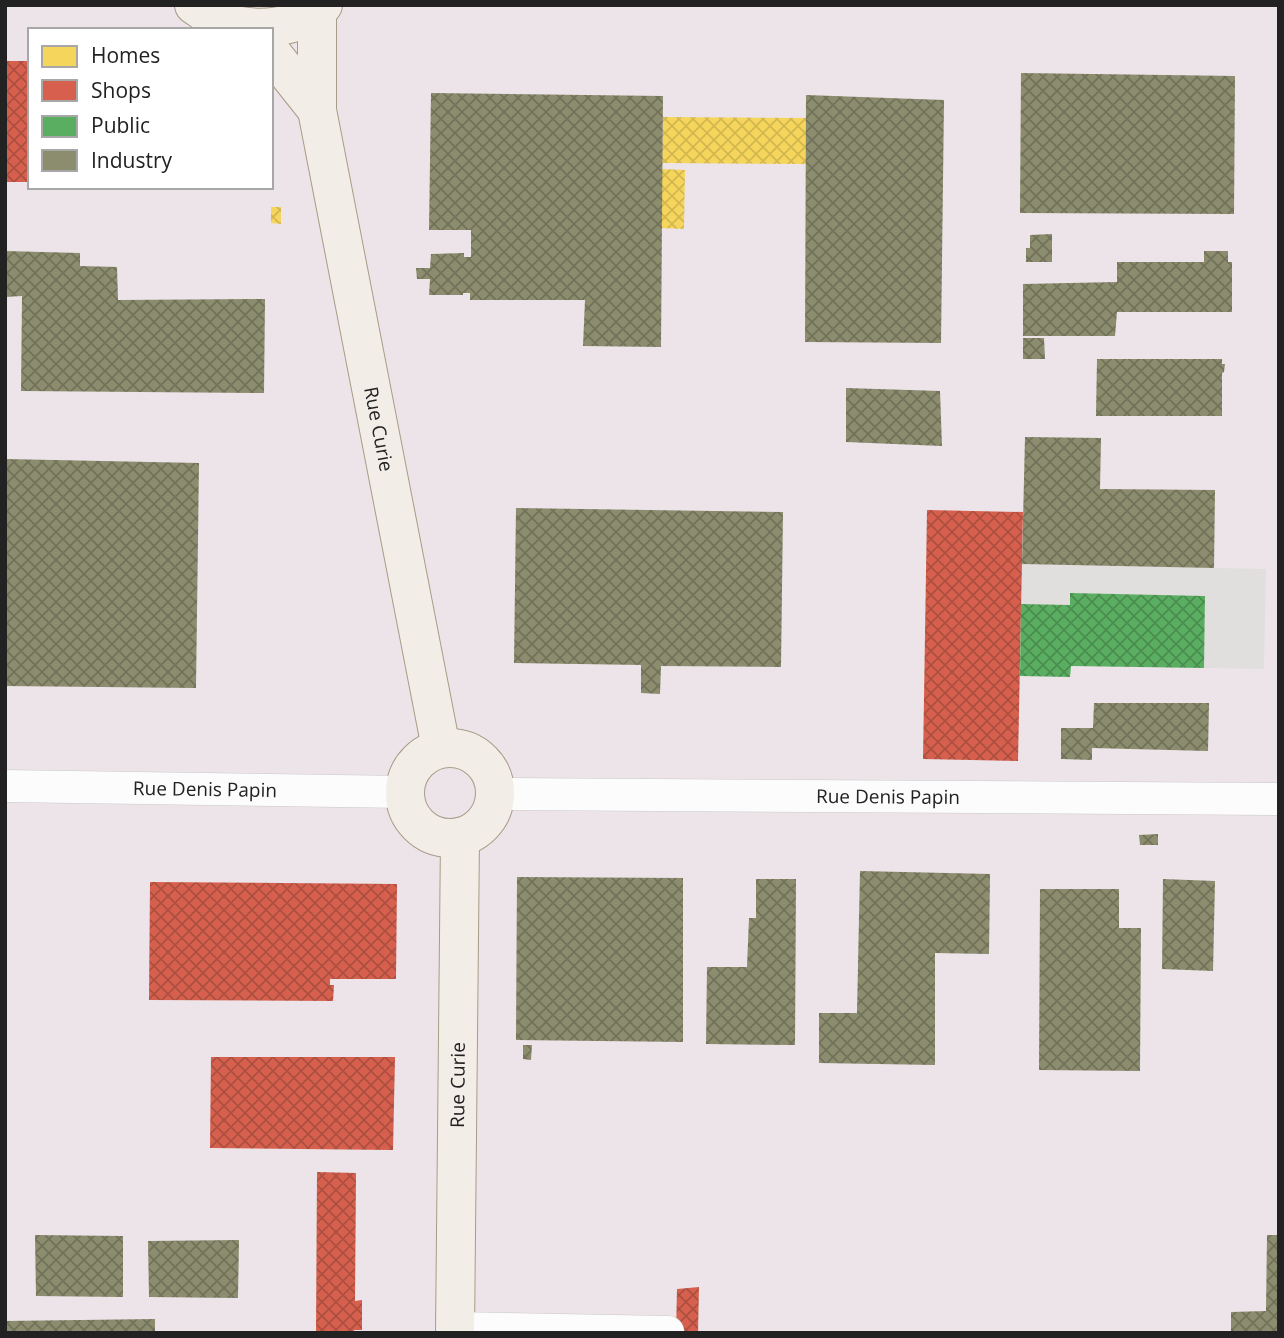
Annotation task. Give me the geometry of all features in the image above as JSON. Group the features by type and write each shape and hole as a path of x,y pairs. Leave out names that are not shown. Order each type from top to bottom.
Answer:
{"main road":[{"path":"194,5 220,22 248,28"},
{"path":"264,28 286,26 320,8"},
{"name":"Rue Curie","path":"320,8 317,110 441,747"},
{"name":"Rue Curie","path":"273,55 317,110"},
{"path":"441,747 462,748 480,758 492,774 496,794 493,809 485,822 474,832 460,837 444,838 428,832 416,822 408,808 405,792 415,763 427,753 441,747"},
{"name":"Rue Curie","path":"455,1330 460,837"}],"street":[{"name":"Rue Denis Papin","path":"5,786 405,792"},
{"name":"Rue Denis Papin","path":"496,794 1279,799"},
{"path":"455,1330 668,1332"}],"shaded area":[{"path":"5,5 1279,5 1279,1333 5,1333"},
{"path":"1022,564 1266,569 1264,669 1204,668 1205,596 1071,593 1070,605 1021,604"}],"building: Homes":[{"path":"663,117 806,118 806,164 662,163"},
{"path":"662,169 685,170 684,229 661,228"},
{"path":"271,207 281,207 281,224 271,223"}],"building: Shops":[{"path":"5,61 28,61 28,182 5,182"},
{"path":"927,510 1023,512 1018,761 923,759"},
{"path":"150,882 397,884 396,979 330,979 330,985 334,985 333,1001 149,1000"},
{"path":"211,1057 395,1057 393,1150 210,1148"},
{"path":"317,1172 356,1173 355,1301 362,1300 362,1330 354,1330 354,1333 316,1333"},
{"path":"699,1287 698,1333 676,1333 677,1289"}],"building: Public":[{"path":"1070,593 1205,596 1204,668 1071,666 1070,677 1020,676 1021,604 1070,605"}],"building: Industry":[{"path":"1021,73 1235,76 1234,214 1020,213"},
{"path":"431,93 663,96 661,347 583,346 585,300 470,300 470,293 429,295 430,279 417,279 416,268 430,268 431,254 464,253 464,257 471,257 471,230 429,230"},
{"path":"806,95 944,100 941,343 805,342"},
{"path":"1052,234 1052,262 1026,262 1030,235"},
{"path":"5,251 80,253 80,266 117,267 118,300 265,299 264,393 21,391 22,296 5,297"},
{"path":"1204,251 1228,251 1228,262 1232,262 1232,312 1117,312 1115,336 1023,336 1023,284 1117,282 1117,262 1204,262"},
{"path":"1023,338 1044,338 1045,359 1023,359"},
{"path":"1097,359 1222,359 1222,364 1225,364 1222,373 1222,416 1096,416"},
{"path":"846,388 940,391 942,446 846,442"},
{"path":"1025,437 1101,438 1100,489 1215,490 1214,568 1022,564"},
{"path":"5,459 199,463 196,688 5,686"},
{"path":"516,508 783,512 781,667 661,666 660,694 641,693 641,665 514,663"},
{"path":"1094,703 1209,703 1208,751 1092,748 1092,760 1061,759 1061,728 1093,728"},
{"path":"1158,834 1158,845 1140,845 1139,835"},
{"path":"860,871 990,874 989,954 935,953 935,1065 819,1063 819,1013 857,1013"},
{"path":"517,877 683,878 683,1042 516,1040"},
{"path":"756,879 796,879 795,1045 706,1044 707,967 747,967 749,918 756,918"},
{"path":"1163,879 1215,881 1213,971 1162,969"},
{"path":"1040,889 1119,889 1119,928 1141,928 1140,1071 1039,1070"},
{"path":"523,1045 532,1045 531,1060 523,1059"},
{"path":"35,1235 123,1236 123,1297 36,1296"},
{"path":"1267,1235 1279,1235 1279,1333 1231,1333 1231,1312 1266,1311"},
{"path":"239,1240 238,1298 149,1297 148,1241"},
{"path":"155,1319 155,1333 5,1333 5,1321"}]}
